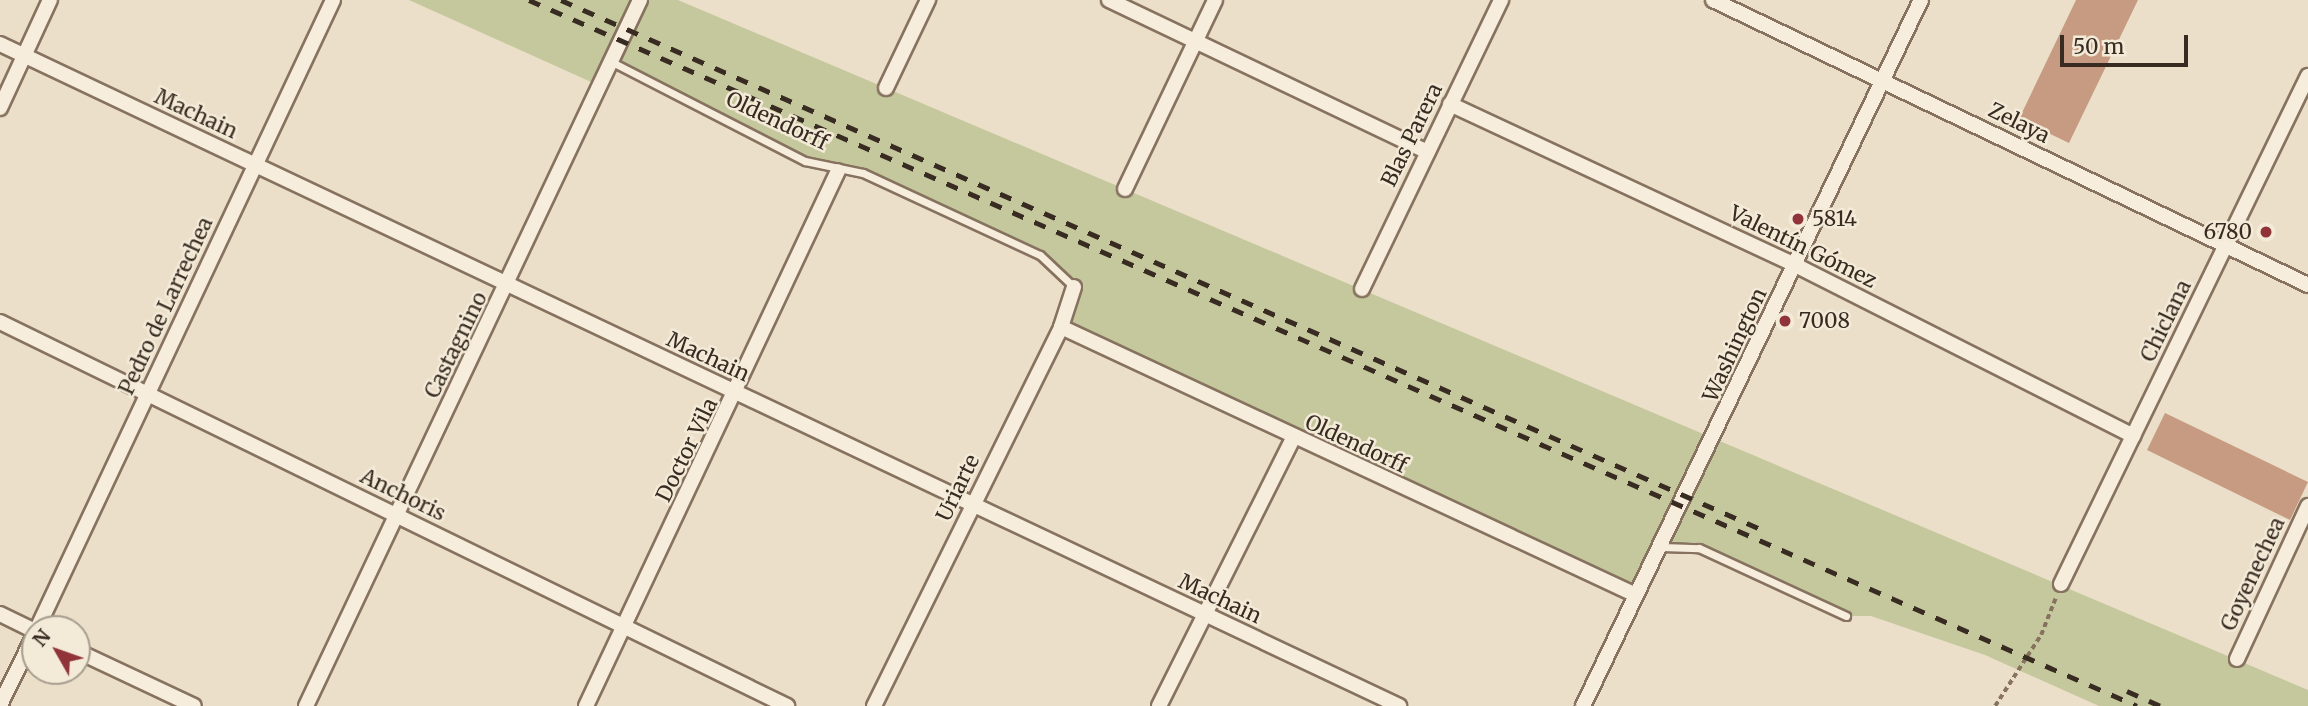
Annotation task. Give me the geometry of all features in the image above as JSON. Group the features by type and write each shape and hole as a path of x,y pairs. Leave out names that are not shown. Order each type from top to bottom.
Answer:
{"street":[{"path":"0,108 50,0"},
{"name":"Pedro de Larrechea","path":"44,615 333,0"},
{"name":"Castagnino","path":"306,706 508,285 640,0"},
{"path":"886,88 928,0"},
{"path":"1109,0 1427,152"},
{"path":"1125,188 1215,0"},
{"name":"Blas Parera","path":"1362,289 1501,0"},
{"name":"Zelaya","path":"1713,0 2308,285"},
{"name":"Washington","path":"1583,706 1662,547 1922,0"},
{"name":"Machain","path":"0,44 1399,706"},
{"name":"Chiclana","path":"2061,584 2308,76"},
{"name":"Valentín Gómez","path":"1450,104 1796,265 2133,436"},
{"name":"Doctor Vila","path":"586,706 738,394 838,172"},
{"name":"Uriarte","path":"874,706 1061,327 1074,287"},
{"name":"Anchoris","path":"0,322 787,706"},
{"name":"Oldendorff","path":"1061,327 1293,438 1636,595"},
{"path":"1159,706 1293,438"},
{"name":"Goyenechea","path":"2236,659 2308,506"},
{"path":"0,614 21,624"},
{"path":"91,657 194,706"},
{"name":"Pedro de Larrechea","path":"0,705 21,662"}],"lane":[{"name":"Oldendorff","path":"611,62 805,162 838,172 863,173 1040,255 1074,287"},
{"path":"1662,547 1699,548 1846,616"}],"path":[{"path":"1996,706 2041,635 2061,584"}],"green space":[{"path":"409,0 678,0 2308,690 2308,706 2099,706 1985,655 1871,616 1846,616 1699,548 1662,548 1636,595 1061,327 1074,287 1040,255 863,173 805,161 612,62 600,86"}],"building":[{"path":"2076,0 2138,0 2069,143 2019,119"},
{"path":"2165,413 2308,482 2290,520 2147,450"}],"railway":[{"path":"529,0 2137,706"},
{"path":"561,0 1765,531"},
{"path":"2127,691 2161,706"}],"place":[{"name":"5814","path":"1798,219"},
{"name":"6780","path":"2266,232"},
{"name":"7008","path":"1785,321"}]}
